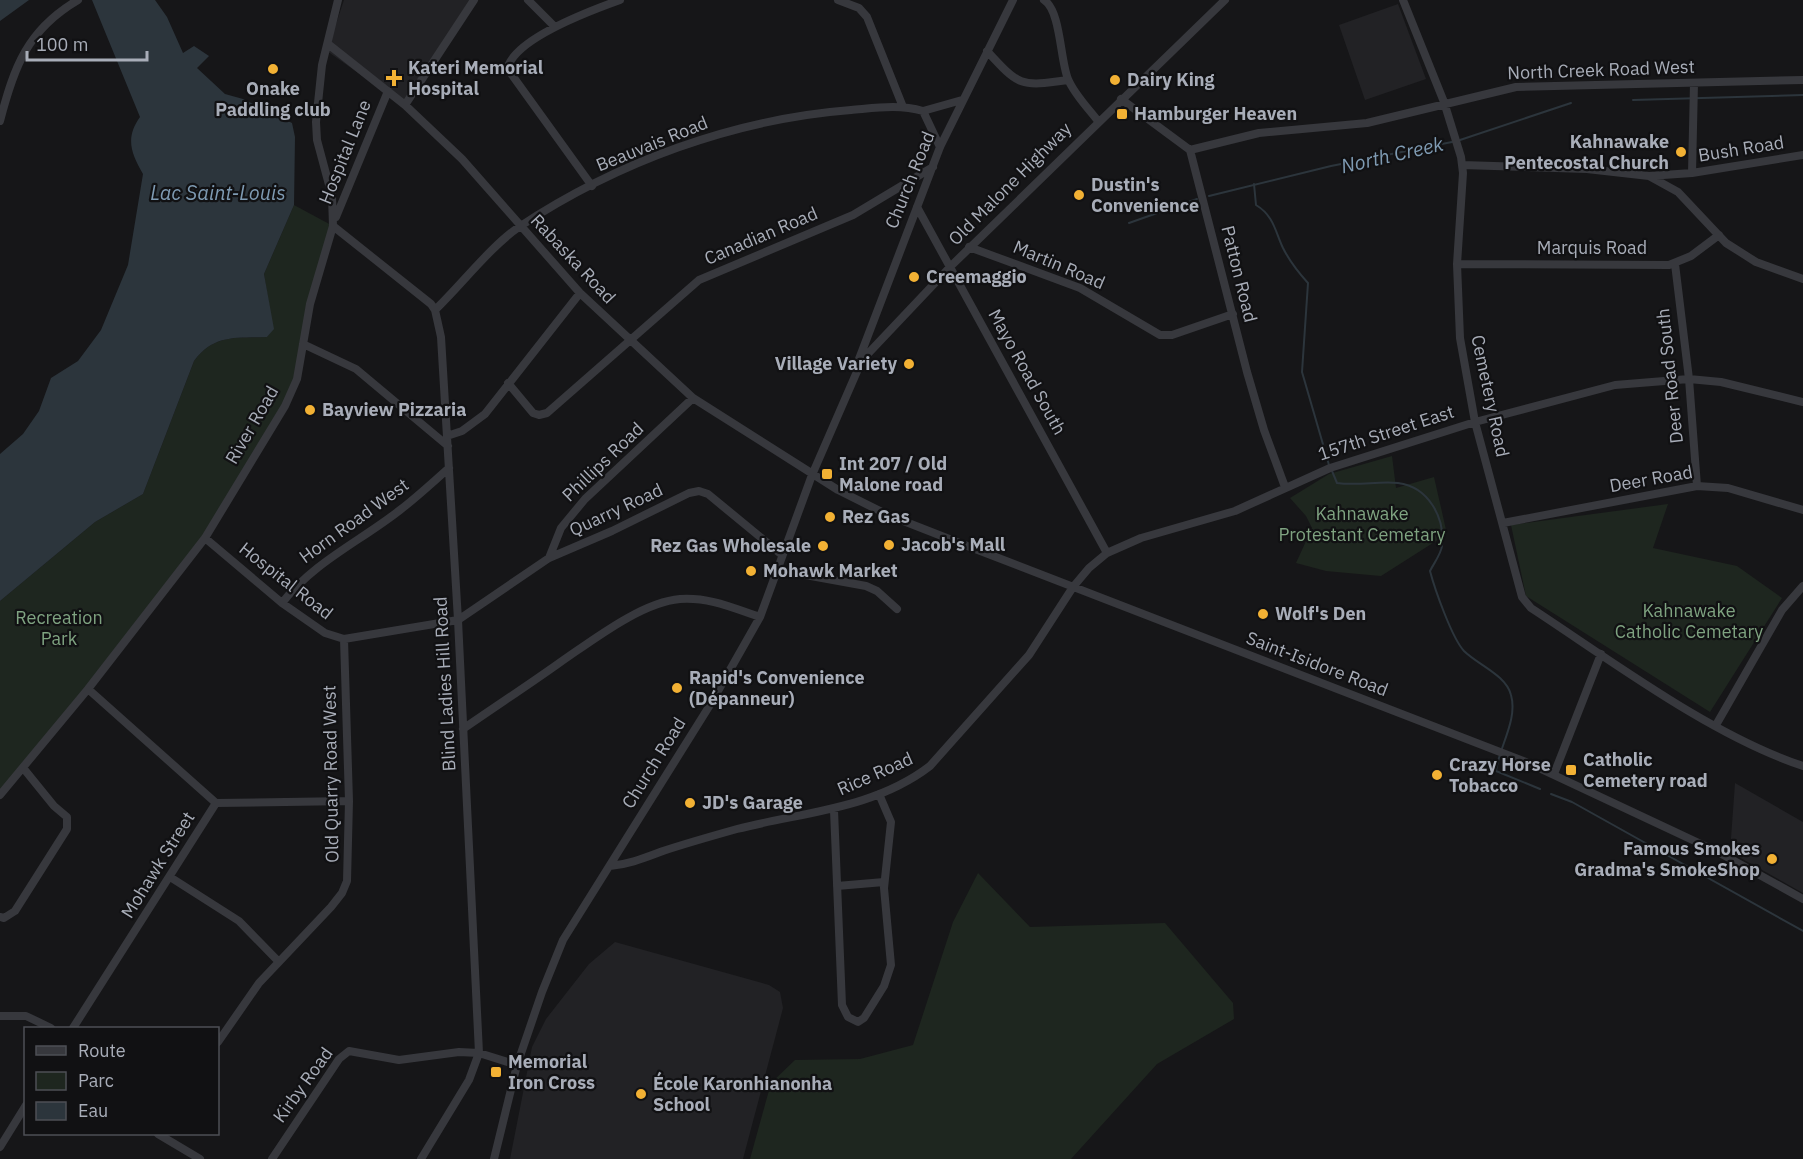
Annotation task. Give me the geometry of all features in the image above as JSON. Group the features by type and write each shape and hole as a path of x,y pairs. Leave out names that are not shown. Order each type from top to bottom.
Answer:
{"street":[{"name":"River Road","path":"0,795 24,769 88,689 205,538 285,406 297,379 310,304 333,226 332,196 316,131 322,64 338,0"},
{"path":"405,105 474,0"},
{"path":"528,0 555,27"},
{"path":"592,186 509,68 511,59 516,54 555,27 619,0"},
{"path":"838,0 859,8 867,18 903,107"},
{"name":"Church Road","path":"851,379 940,147 1013,0"},
{"path":"1044,0 1050,5 1055,20 1068,80 1098,121"},
{"name":"Old Malone Highway","path":"812,474 851,379 862,360 883,335 969,247 1225,0"},
{"name":"Cemetery Road","path":"1403,0 1444,102 1462,165 1457,264 1460,338 1475,422 1522,597 1531,608 1664,694 1716,725 1803,766"},
{"path":"0,121 12,77 22,52 39,31 77,1"},
{"name":"Rabaska Road","path":"328,44 405,105 478,176 580,293 629,341 693,398 812,474"},
{"path":"987,51 1019,82 1033,85 1068,80"},
{"name":"North Creek Road West","path":"1190,150 1259,133 1367,123 1444,102 1516,87 1803,80"},
{"path":"1692,173 1694,83"},
{"name":"Hospital Lane","path":"333,226 357,160 388,91"},
{"path":"1121,99 1190,150"},
{"name":"Beauvais Road","path":"435,310 520,226 592,186 665,153 758,124 807,114 903,107 923,111 962,100"},
{"path":"923,111 940,147"},
{"name":"Patton Road","path":"1190,150 1264,430 1285,487"},
{"name":"Bush Road","path":"1648,176 1692,173 1803,155"},
{"path":"1462,165 1587,170 1648,176 1678,192 1726,243 1756,262 1803,279"},
{"name":"Canadian Road","path":"508,383 533,412 539,415 547,413 699,280 854,215 933,167"},
{"name":"Mayo Road South","path":"917,207 1107,553"},
{"path":"333,226 435,310"},
{"path":"1675,264 1691,256 1719,235"},
{"name":"Martin Road","path":"969,247 1080,288 1160,335 1172,335 1233,314"},
{"name":"Marquis Road","path":"1457,264 1675,264"},
{"name":"Deer Road South","path":"1675,264 1689,379 1697,486"},
{"path":"447,436 475,423 580,293"},
{"name":"Blind Ladies Hill Road","path":"435,310 441,337 448,446 479,1053"},
{"path":"303,344 356,369 448,446"},
{"name":"157th Street East","path":"1073,587 1107,553 1140,538 1235,511 1330,468 1475,422 1615,385 1689,379 1733,384 1803,402"},
{"name":"Phillips Road","path":"549,558 561,528 585,500 693,398"},
{"name":"Horn Road West","path":"282,603 299,582 330,556 400,510 449,468"},
{"name":"Church Road","path":"517,1065 563,940 710,705 760,617 812,474"},
{"name":"Saint-Isidore Road","path":"812,474 888,514 1554,774 1718,852 1803,899"},
{"name":"Deer Road","path":"1503,523 1697,486 1728,488 1803,510"},
{"name":"Quarry Road","path":"458,620 549,558 612,531 689,493 699,491 718,501 783,555"},
{"name":"Hospital Road","path":"205,538 282,603 325,633 344,639 458,620"},
{"path":"778,570 866,586 877,591 897,609"},
{"path":"1716,725 1782,610 1803,586"},
{"name":"Rice Road","path":"610,866 631,864 662,851 739,829 834,810 879,794 920,774 930,766 1029,655 1073,587"},
{"path":"463,729 592,639 648,609 676,599 696,598 714,601 760,617"},
{"name":"Old Quarry Road West","path":"219,1041 278,961 342,893 349,867 344,639"},
{"path":"1554,774 1601,654"},
{"name":"Mohawk Street","path":"74,1027 216,803 88,689"},
{"path":"0,917 4,918 15,911 68,829 67,817 54,806 24,769"},
{"path":"834,810 842,1005 848,1017 858,1022 864,1018 884,986 891,965 884,882 891,822 879,794"},
{"path":"216,803 349,801"},
{"path":"170,877 239,921 278,961"},
{"path":"837,886 884,882"},
{"path":"0,1016 26,1016 47,1027"},
{"name":"Kirby Road","path":"272,1159 339,1059 349,1051 399,1060 459,1052 479,1053"},
{"path":"421,1159 469,1080 479,1053 517,1065 494,1159"},
{"path":"0,1147 24,1108"},
{"path":"160,1135 200,1159"}],"shaded area":[{"name":"Kateri Memorial Hospital","path":"344,0 471,0 405,106 327,51"},
{"path":"1398,4 1426,79 1365,100 1339,25"},
{"path":"1735,783 1803,822 1803,893 1730,852"},
{"name":"École Karonhianonha School","path":"615,942 769,985 780,992 783,1008 743,1159 510,1159 532,1047 546,1019 589,964"}],"green space":[{"name":"Recreation Park","path":"294,205 333,226 310,304 297,379 205,538 0,795 0,601 95,522 143,494 194,361 202,352 209,346 226,339 267,337 273,329 264,274"},
{"name":"Kahnawake Protestant Cemetary","path":"1392,456 1396,488 1434,477 1447,534 1381,576 1326,571 1296,563 1312,528 1306,516 1290,498 1329,474"},
{"name":"Kahnawake Catholic Cemetary","path":"1668,504 1653,548 1737,566 1782,598 1710,712 1526,596 1511,525"},
{"path":"978,873 1030,927 1165,923 1233,1003 1234,1019 1157,1064 1071,1159 750,1159 771,1083 795,1060 860,1059 913,1045 953,922"}],"water":[{"path":"0,0 29,0 0,21"},
{"name":"Lac Saint-Louis","path":"92,0 155,0 167,17 183,53 194,46 209,56 197,68 225,94 243,99 292,123 295,137 294,205 264,274 274,329 267,337 226,339 209,346 202,352 194,361 143,494 95,522 0,601 0,454 23,434 39,411 51,378 78,361 101,330 128,265 143,174 131,146 132,132 140,117"}],"waterway":[{"name":"North Creek","path":"1633,100 1803,95"},
{"name":"North Creek","path":"1209,196 1331,166 1457,141 1571,103"},
{"path":"1254,184 1256,205 1267,214 1288,258 1308,283 1302,372 1329,465"},
{"name":"North Creek","path":"1129,223 1197,199"},
{"path":"1332,471 1337,483 1398,483 1409,486 1426,497 1433,506 1441,525 1442,546 1430,571 1444,613 1459,645 1498,676 1511,695 1512,714 1496,771 1540,789"},
{"path":"1551,794 1572,802 1803,931"}],"place":[{"name":"Onake Paddling club","path":"273,69"},
{"name":"Kateri Memorial Hospital","path":"394,78"},
{"name":"Dairy King","path":"1115,80"},
{"name":"Hamburger Heaven","path":"1122,114"},
{"name":"Kahnawake Pentecostal Church","path":"1681,152"},
{"name":"Dustin's Convenience","path":"1079,195"},
{"name":"Creemaggio","path":"914,277"},
{"name":"Village Variety","path":"909,364"},
{"name":"Bayview Pizzaria","path":"310,410"},
{"name":"Int 207 / Old Malone road","path":"827,474"},
{"name":"Rez Gas","path":"830,517"},
{"name":"Jacob's Mall","path":"889,545"},
{"name":"Rez Gas Wholesale","path":"823,546"},
{"name":"Mohawk Market","path":"751,571"},
{"name":"Wolf's Den","path":"1263,614"},
{"name":"Rapid's Convenience (Dépanneur)","path":"677,688"},
{"name":"Catholic Cemetery road","path":"1571,770"},
{"name":"Crazy Horse Tobacco","path":"1437,775"},
{"name":"JD's Garage","path":"690,803"},
{"name":"Famous Smokes Gradma's SmokeShop","path":"1772,859"},
{"name":"Memorial Iron Cross","path":"496,1072"},
{"name":"École Karonhianonha School","path":"641,1094"}]}
